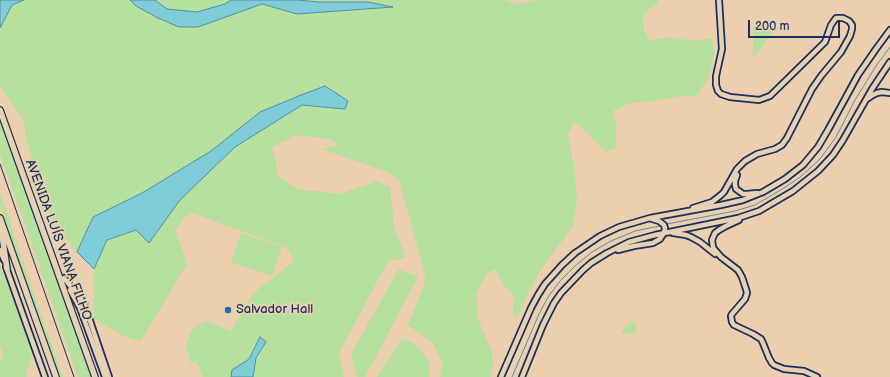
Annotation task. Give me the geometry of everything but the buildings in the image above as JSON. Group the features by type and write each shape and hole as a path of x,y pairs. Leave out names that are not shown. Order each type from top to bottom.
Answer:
{"highway":[{"name":"AVENIDA LUÍS VIANA FILHO","path":"0,110 95,377"},
{"path":"0,218 7,269"},
{"path":"0,218 56,377"},
{"path":"46,239 64,278"}],"main road":[{"path":"685,212 712,202 718,198 724,192 740,166 750,158 764,152 775,150 782,145 812,89 836,59 852,32 852,25 849,21 840,17 836,18 825,42 770,96 759,100 730,97 721,94 716,85 716,76 722,49 719,0"},
{"path":"501,377 538,295 545,284 575,253 600,236 619,227 650,218 743,200 763,192 792,174 813,154 825,136 858,75 890,30"},
{"path":"817,377 804,371 784,369 774,365 769,358 764,343 753,334 738,327 732,322 732,314 745,299 747,293 745,283 740,273 714,249 712,244 713,236 722,228 769,206 793,191 824,165 834,155 844,140 864,102 890,62"},
{"path":"864,102 877,93 890,93"},
{"path":"750,158 738,173 735,181 736,189 743,194 763,192"},
{"path":"523,377 547,314 557,298 573,279 591,263 607,253 653,243 667,233 730,220 751,214"},
{"path":"650,218 662,223 667,233"},
{"path":"667,233 686,235 695,239 732,266"},
{"path":"0,250 45,377"},
{"name":"AVENIDA LUÍS VIANA FILHO","path":"64,278 80,308 105,377"},
{"name":"AVENIDA LUÍS VIANA FILHO","path":"64,278 84,303 108,377"}],"green space":[{"path":"24,0 130,0 136,6 179,27 198,27 262,4 297,14 391,7 368,2 318,2 298,0 503,0 517,4 538,0 658,0 657,4 643,14 644,29 650,41 667,37 696,41 712,38 715,51 708,79 696,96 681,96 629,103 613,111 616,123 616,148 606,152 588,133 574,122 568,136 574,167 577,200 573,226 540,271 520,313 515,318 513,311 514,295 506,288 495,269 487,274 476,294 478,319 492,352 493,368 491,377 440,377 443,364 432,342 408,325 426,279 400,183 392,174 322,149 340,145 328,139 297,135 272,147 276,160 277,176 298,189 340,194 378,181 390,188 394,227 406,258 388,261 339,353 344,377 203,377 196,362 191,363 186,346 189,336 195,326 207,321 231,331 250,298 258,289 292,263 293,256 289,250 285,247 192,213 185,216 176,231 187,264 144,336 139,341 122,335 94,318 94,269 107,240 136,230 149,243 180,200 235,147 302,105 345,109 325,86 260,112 211,151 142,193 93,217 77,252 41,208 23,120 0,86 0,28 12,5"},
{"path":"155,0 231,0 225,4 197,12 167,9"},
{"path":"776,25 776,27 753,59 753,26"},
{"path":"0,123 92,377 78,377 0,154"},
{"path":"0,194 63,377 60,377 0,206"},
{"path":"241,233 282,247 272,276 231,262"},
{"path":"0,264 31,351 31,359 26,377 0,377 0,362 3,355 0,344"},
{"path":"399,269 418,277 365,377 357,377 351,354"},
{"path":"632,321 635,322 636,331 634,333 622,334 621,332"},
{"path":"402,339 414,343 428,359 430,377 377,377"}],"water":[{"path":"0,0 24,0 12,5 0,28"},
{"path":"130,0 155,0 167,9 197,12 225,4 231,0 368,2 393,7 297,14 262,4 198,27 179,27 136,6"},
{"path":"325,86 348,101 345,109 302,105 235,147 180,200 149,243 136,230 107,240 94,269 77,252 93,217 142,193 211,151 260,112"},
{"path":"260,337 266,342 256,358 253,377 231,377 232,370 249,359"}],"waterway":[{"path":"667,224 735,211 755,205 799,178 820,159 836,137 855,100 876,66 890,47"},
{"path":"512,377 539,314 548,297 560,281 592,252 611,241 635,231 660,226"}],"railway":[{"path":"0,164 74,377"}],"place":[{"name":"Salvador Hall","path":"228,310"}]}
